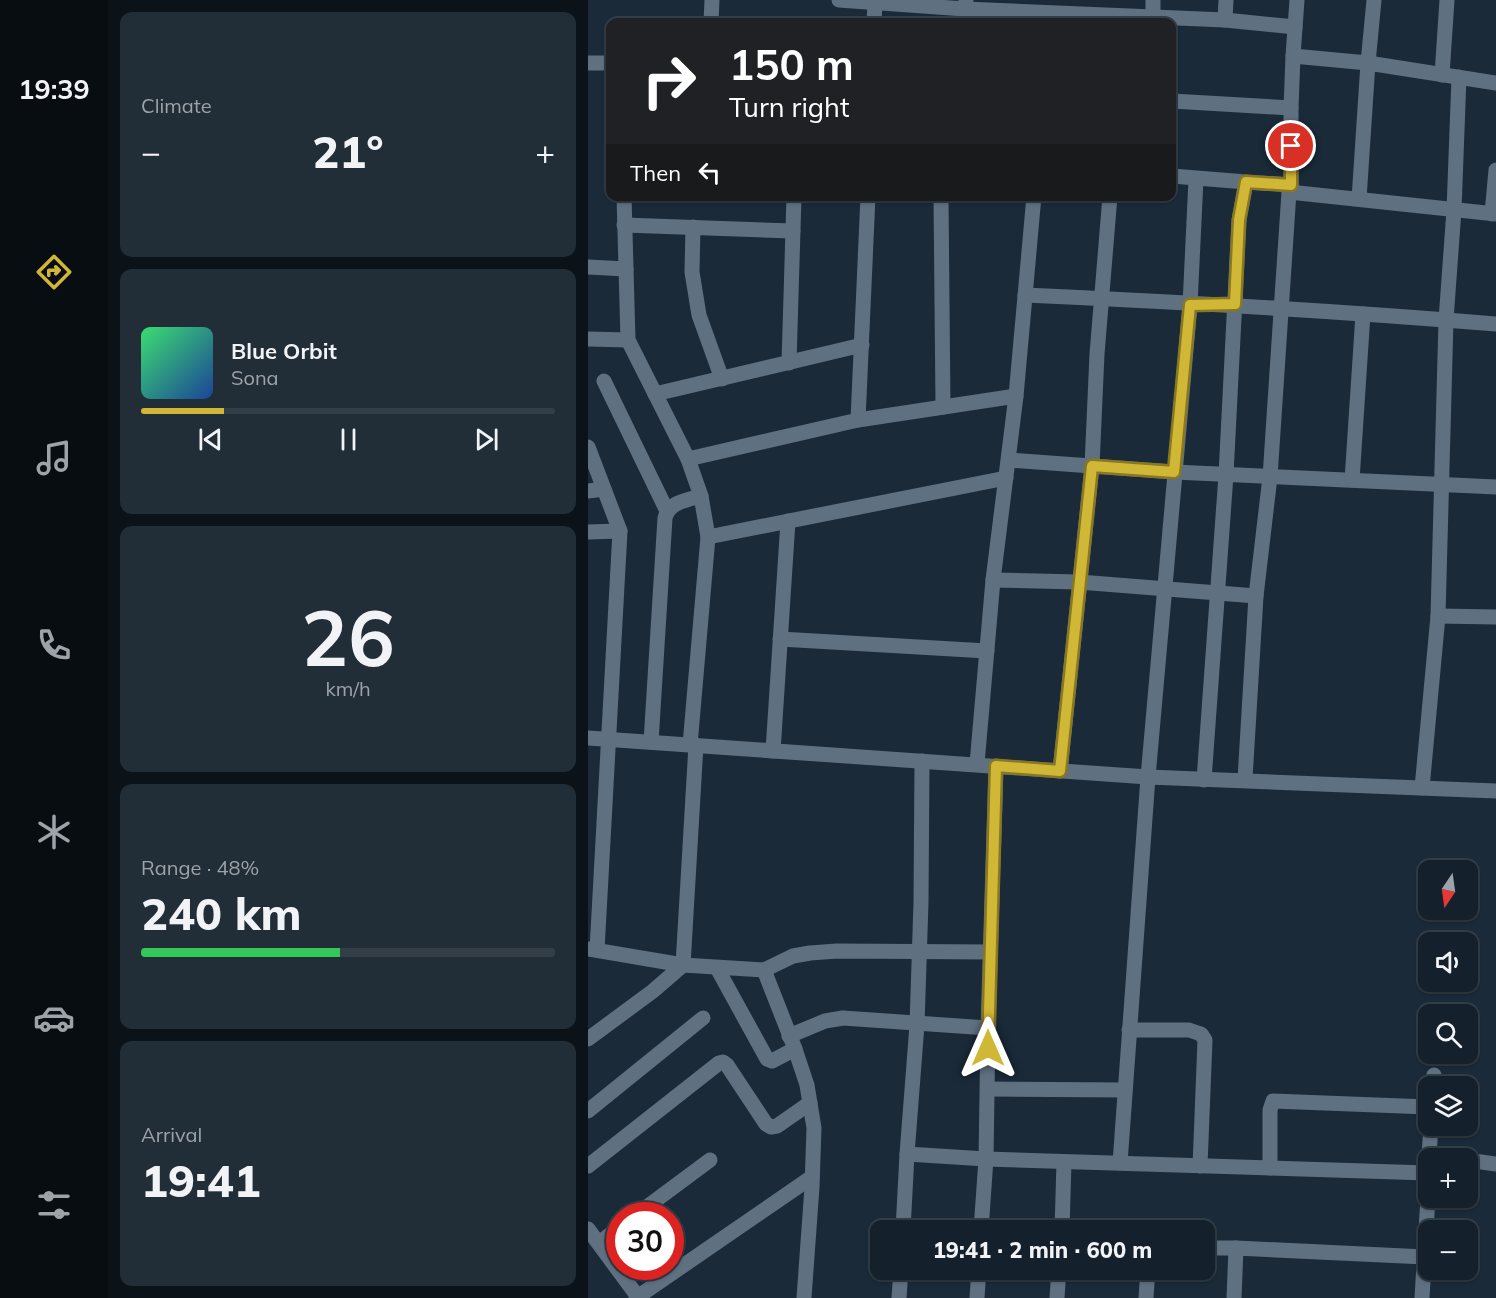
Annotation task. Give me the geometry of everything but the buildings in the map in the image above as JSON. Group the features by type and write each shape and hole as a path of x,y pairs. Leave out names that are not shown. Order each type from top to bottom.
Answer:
{"street":[{"path":"711,18 712,0"},
{"path":"839,0 965,11 1153,18 1153,0"},
{"path":"1225,20 1226,0"},
{"path":"1245,780 1256,596 1270,477 1283,308 1297,0"},
{"path":"1359,199 1374,0"},
{"path":"1442,75 1447,0"},
{"path":"874,18 875,3"},
{"path":"1176,19 1225,20 1295,27"},
{"path":"1293,56 1368,63 1496,83"},
{"path":"588,63 606,63"},
{"path":"1422,788 1438,616 1446,320 1454,210 1459,77"},
{"path":"1176,101 1291,108"},
{"path":"1176,176 1246,182 1359,199 1494,214 1496,170"},
{"path":"1120,1163 1148,777 1190,305 1196,179"},
{"path":"1204,780 1226,475 1239,220 1246,182"},
{"path":"588,1039 683,965 693,745 708,537 700,496 688,459 628,340 624,201"},
{"path":"789,363 794,201"},
{"path":"858,420 868,201"},
{"path":"941,201 943,407"},
{"path":"977,764 993,580 1016,396 1033,201"},
{"path":"1060,771 1092,466 1097,354 1110,201"},
{"path":"624,225 793,231"},
{"path":"693,227 692,272 699,315 722,379"},
{"path":"588,267 626,269"},
{"path":"1024,295 1190,305 1235,304 1496,324"},
{"path":"1352,480 1363,314"},
{"path":"588,339 628,340"},
{"path":"655,394 862,345"},
{"path":"604,381 667,511 651,742"},
{"path":"688,459 858,420 1016,396"},
{"path":"588,447 620,531 608,739 592,950 683,965 764,970 793,956 810,953 990,952"},
{"path":"1009,460 1226,475 1496,487"},
{"path":"708,537 1006,478"},
{"path":"588,490 604,489"},
{"path":"667,511 672,506 700,496"},
{"path":"773,751 788,521"},
{"path":"588,532 620,531"},
{"path":"993,580 1079,582 1256,596"},
{"path":"1438,616 1496,617"},
{"path":"780,639 987,651"},
{"path":"588,738 1148,777 1496,791"},
{"path":"904,1220 917,1025 922,761"},
{"path":"982,1220 986,1159 996,766"},
{"path":"717,968 767,1059 772,1061 792,1042 825,1021 843,1018 917,1025 988,1028"},
{"path":"764,970 807,1085 814,1128 804,1298"},
{"path":"588,1111 702,1017"},
{"path":"1130,1030 1189,1030 1201,1034 1205,1040 1200,1166"},
{"path":"588,1166 719,1063 723,1062 727,1065 766,1124 771,1127 777,1126 810,1103"},
{"path":"988,1089 1125,1090"},
{"path":"1270,1168 1270,1110 1273,1101 1418,1107"},
{"path":"908,1154 1064,1162 1418,1173"},
{"path":"654,1202 711,1160"},
{"path":"1062,1220 1064,1162"},
{"path":"1478,1162 1496,1164"},
{"path":"592,1236 637,1298 812,1177"},
{"path":"1215,1248 1418,1257"},
{"path":"1234,1298 1236,1248"},
{"path":"899,1298 900,1280"},
{"path":"977,1298 978,1280"},
{"path":"1057,1298 1058,1280"},
{"path":"1146,1298 1147,1280"},
{"path":"1422,1298 1423,1280"}],"route":[{"path":"988,1048 996,766 1060,771 1092,466 1174,472 1190,305 1235,304 1239,220 1246,182 1291,185 1291,146"}]}
